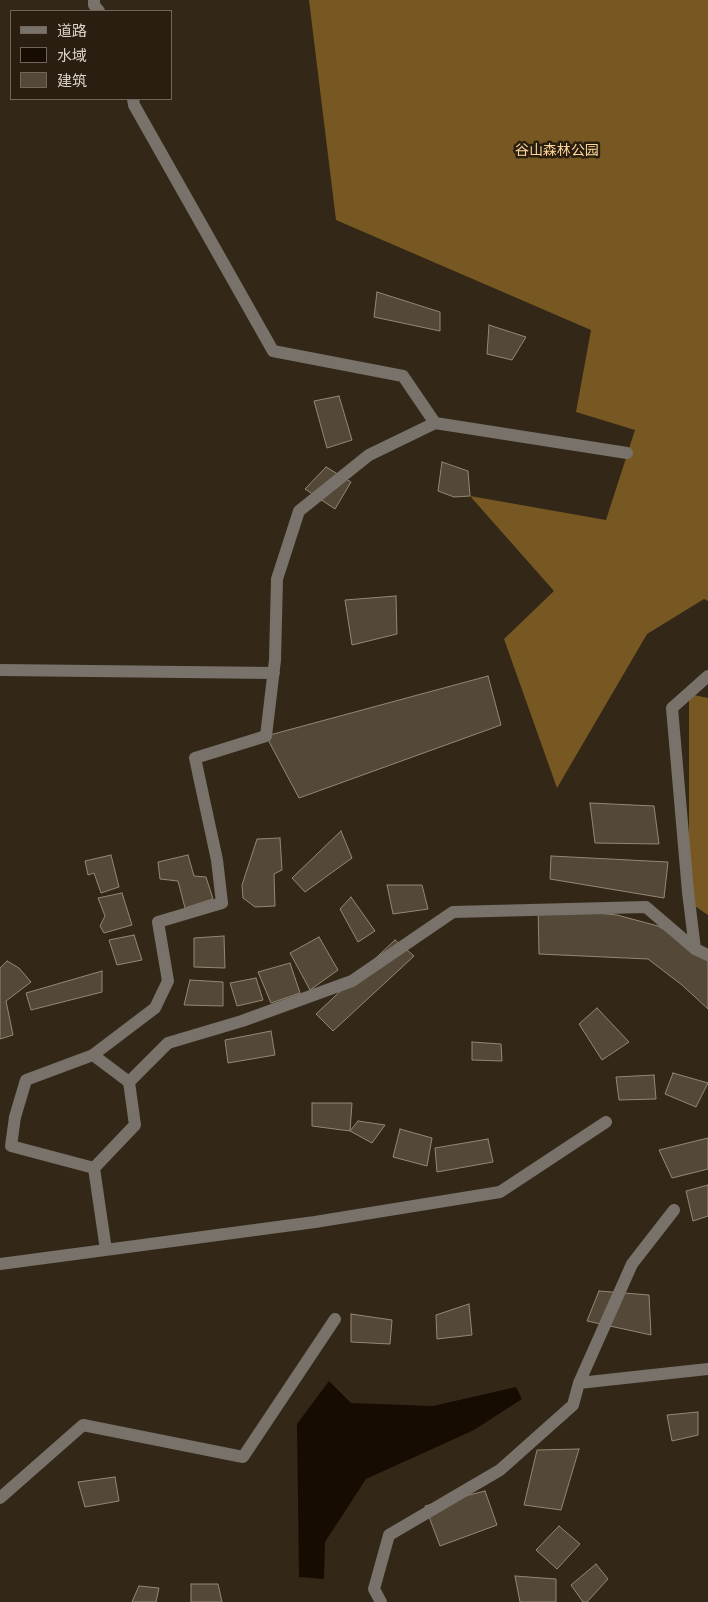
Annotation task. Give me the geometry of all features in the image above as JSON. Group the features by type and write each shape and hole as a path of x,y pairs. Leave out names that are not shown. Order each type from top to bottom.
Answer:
{"street":[{"path":"133,100 134,105 273,351 403,376 435,423"},
{"path":"94,1168 5,1143 26,1080 93,1055 155,1008 168,981 158,922 222,903 216,860 195,758 266,736 276,660 277,579 299,511 369,455 435,423 628,452"},
{"path":"0,670 274,673"},
{"path":"694,949 672,708 708,676"},
{"path":"129,1082 168,1043 242,1021 352,981 453,912 646,907 694,949 708,955"},
{"path":"93,1055 129,1082 135,1125 94,1168"},
{"path":"0,1264 315,1222 500,1192 606,1122"},
{"path":"94,1168 106,1250"},
{"path":"381,1602 374,1589 389,1535 500,1470 573,1405 579,1383 632,1264 674,1210"},
{"path":"0,1498 83,1425 243,1457 335,1319"},
{"path":"579,1383 708,1369"}],"green space":[{"name":"谷山森林公园","path":"309,0 708,0 708,601 704,599 647,634 557,788 504,639 554,591 470,496 606,520 635,430 576,412 591,330 336,220"},
{"path":"689,694 708,698 708,915 689,902"}],"water":[{"path":"329,1381 351,1403 433,1406 516,1387 522,1399 474,1430 366,1479 325,1542 324,1579 299,1577 297,1424"}],"building":[{"path":"377,292 440,312 440,331 374,317"},
{"path":"489,325 526,337 512,360 487,354"},
{"path":"339,396 352,440 327,448 314,401"},
{"path":"442,462 468,471 470,496 454,497 438,491"},
{"path":"326,467 351,482 335,509 305,489"},
{"path":"396,596 397,634 352,645 345,600"},
{"path":"488,676 501,725 299,798 266,736"},
{"path":"590,803 654,806 659,844 595,843"},
{"path":"341,831 352,858 305,892 292,878"},
{"path":"280,838 282,870 274,874 275,906 255,907 243,898 242,885 257,839"},
{"path":"111,855 119,887 101,893 94,873 88,875 85,861"},
{"path":"188,855 194,876 206,877 213,899 185,908 178,881 160,879 158,862"},
{"path":"551,856 668,862 664,898 550,879"},
{"path":"387,885 422,885 428,909 393,914"},
{"path":"122,893 132,925 104,933 100,926 105,916 98,898"},
{"path":"351,897 375,931 358,942 340,909"},
{"path":"538,907 617,915 658,926 695,949 708,960 708,1009 682,985 648,959 539,954"},
{"path":"134,935 142,960 117,965 109,940"},
{"path":"224,936 225,968 194,967 194,938"},
{"path":"319,937 338,970 310,990 290,953"},
{"path":"395,940 414,956 333,1031 316,1014"},
{"path":"7,961 19,968 31,982 6,1001 13,1035 0,1039 0,968"},
{"path":"290,963 300,993 271,1003 258,972"},
{"path":"102,971 102,992 31,1010 26,993"},
{"path":"256,978 263,1000 237,1006 230,983"},
{"path":"190,980 223,982 223,1006 184,1005"},
{"path":"597,1008 629,1042 602,1060 579,1024"},
{"path":"271,1031 275,1055 228,1063 225,1040"},
{"path":"472,1042 501,1044 502,1061 472,1060"},
{"path":"673,1073 708,1083 696,1107 665,1094"},
{"path":"654,1075 656,1099 619,1100 616,1077"},
{"path":"312,1103 352,1103 350,1131 312,1126"},
{"path":"358,1121 385,1125 372,1143 350,1131"},
{"path":"400,1129 432,1138 427,1166 393,1157"},
{"path":"708,1138 708,1169 672,1178 659,1150"},
{"path":"488,1139 493,1162 437,1172 435,1148"},
{"path":"708,1185 708,1216 693,1221 686,1191"},
{"path":"599,1291 649,1295 651,1335 587,1321"},
{"path":"469,1304 472,1335 437,1339 436,1315"},
{"path":"351,1314 392,1320 390,1344 351,1342"},
{"path":"698,1412 698,1435 672,1441 667,1415"},
{"path":"579,1449 561,1510 524,1505 537,1450"},
{"path":"115,1477 119,1501 85,1507 78,1482"},
{"path":"485,1491 497,1525 440,1546 425,1506"},
{"path":"559,1526 580,1544 557,1569 536,1550"},
{"path":"596,1564 608,1579 587,1602 583,1602 571,1585"},
{"path":"515,1576 556,1579 556,1602 520,1602"},
{"path":"191,1584 218,1584 222,1602 191,1602"},
{"path":"139,1586 159,1588 156,1602 132,1602"}]}
